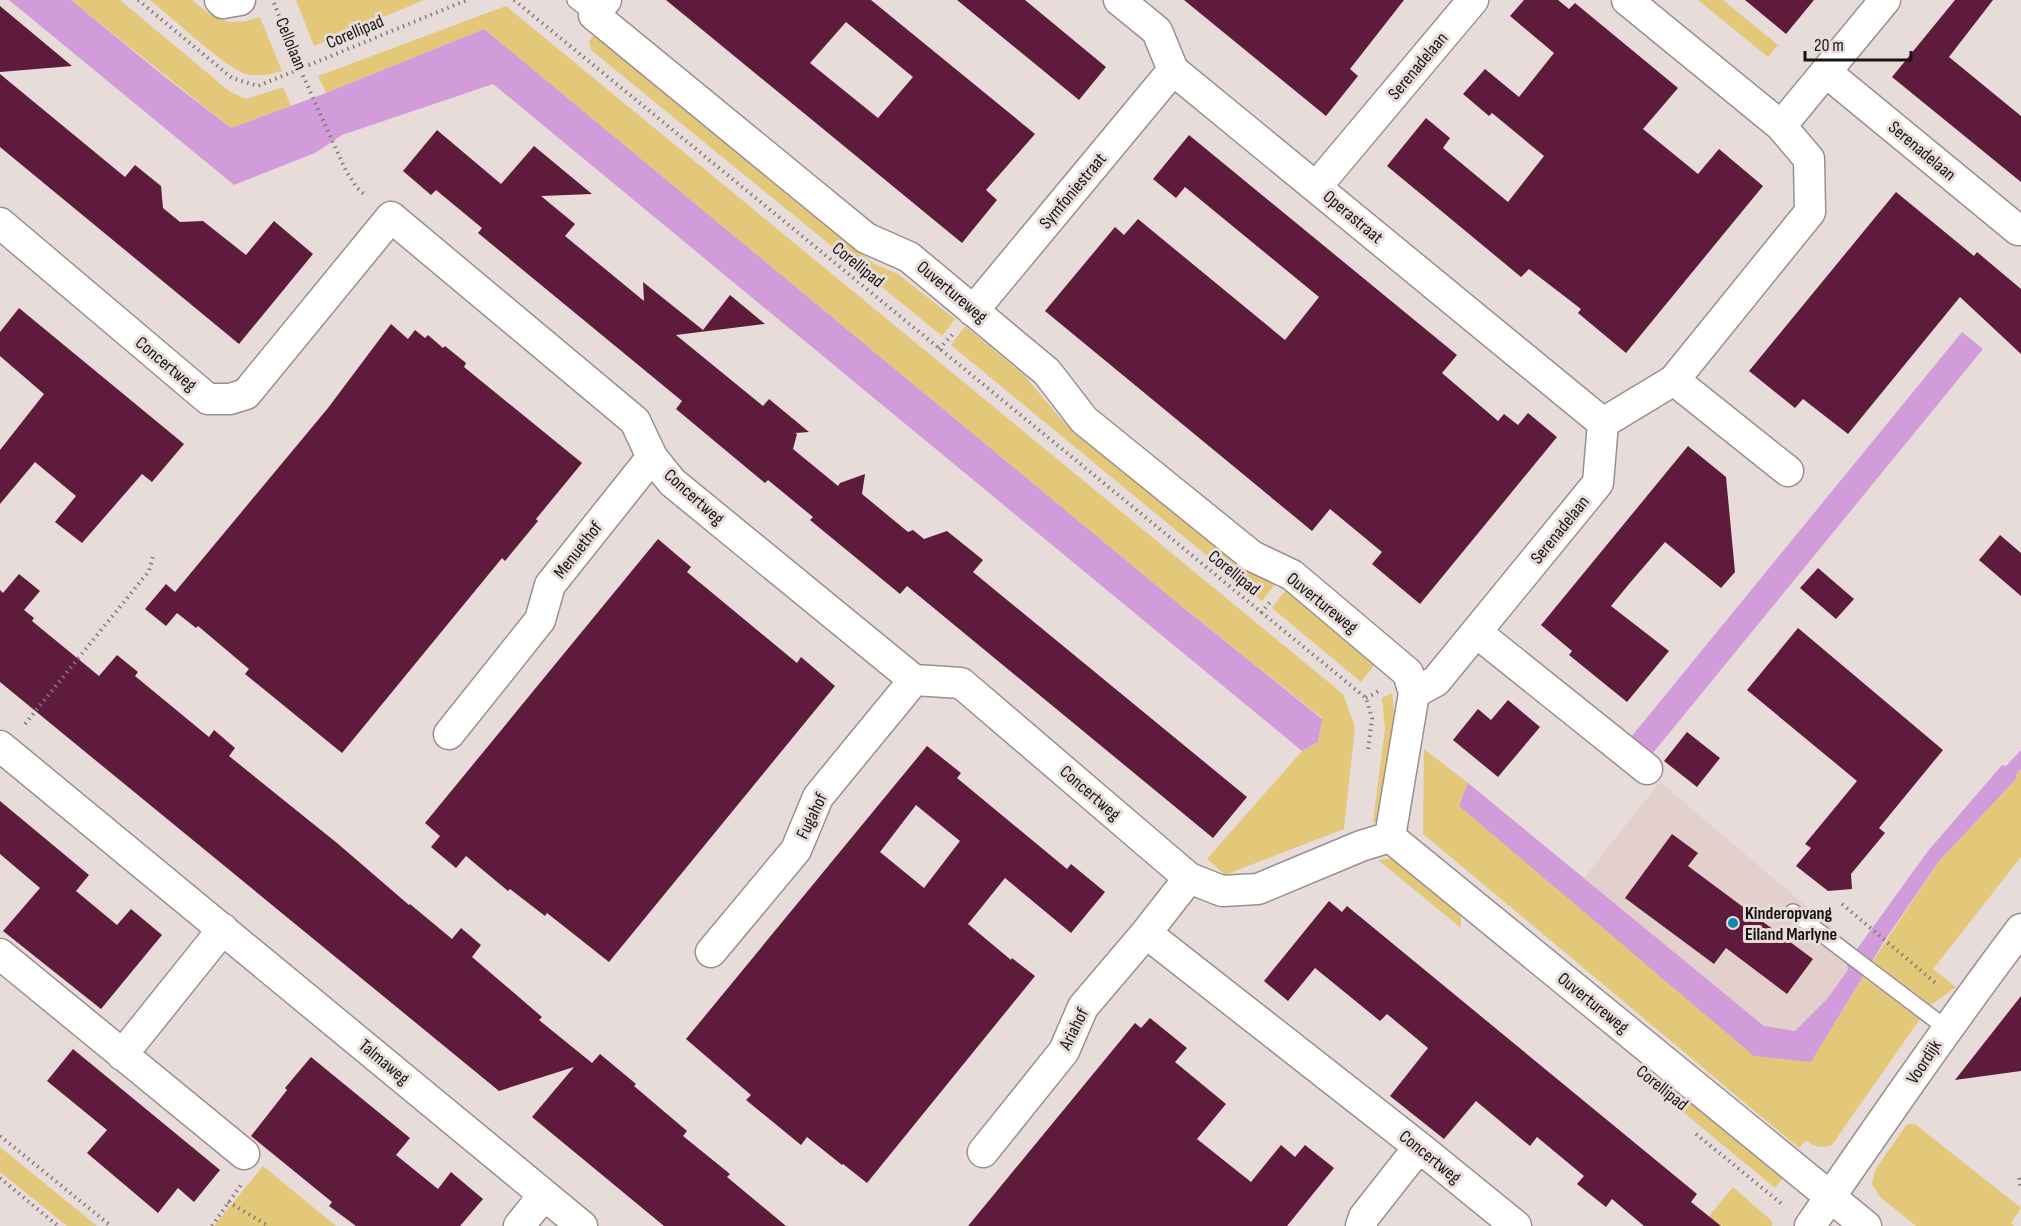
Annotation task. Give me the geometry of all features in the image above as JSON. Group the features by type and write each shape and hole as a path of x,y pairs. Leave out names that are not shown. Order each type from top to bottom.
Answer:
{"street":[{"path":"220,0 223,3 240,0"},
{"name":"Operastraat","path":"1119,0 1157,31 1173,70 1602,423"},
{"name":"Serenadelaan","path":"1316,187 1473,0"},
{"path":"1602,423 1674,380 1810,212 1809,159 1782,126 1627,0"},
{"path":"1782,126 1885,0"},
{"name":"Ouvertureweg","path":"592,5 866,238 909,256 1047,372 1084,420 1252,556 1292,575 1408,673 1414,693"},
{"name":"Symfoniestraat","path":"974,311 1173,70"},
{"name":"Serenadelaan","path":"1826,72 2018,231"},
{"name":"Concertweg","path":"0,223 208,399 230,399 246,394 391,218 635,421 652,457 672,482 914,680 961,683 1189,878 1222,891 1258,889 1361,846 1390,837"},
{"path":"1674,380 1788,471"},
{"name":"Serenadelaan","path":"1414,693 1436,681 1598,483 1602,423"},
{"name":"Menuethof","path":"449,734 540,620 550,585 652,457"},
{"path":"1476,632 1647,769"},
{"name":"Fugahof","path":"711,952 796,849 818,797 914,680"},
{"path":"1390,837 1414,693"},
{"name":"Talmaweg","path":"4,747 582,1226"},
{"name":"Ouvertureweg","path":"1390,837 1866,1226"},
{"name":"Ariahof","path":"983,1152 1064,1051 1083,1007 1189,878"},
{"path":"122,1055 223,929"},
{"name":"Voordijk","path":"1800,1218 1830,1197 1955,1017 2021,929"},
{"name":"Concertweg","path":"1146,933 1516,1226"},
{"path":"0,954 244,1154"},
{"path":"1361,1226 1364,1216 1419,1147"},
{"path":"519,1226 544,1195"}],"lane":[{"path":"1793,912 1868,969 1955,1017"}],"path":[{"name":"Corellipad","path":"138,0 232,78 258,86 467,0"},
{"name":"Cellolaan","path":"271,0 275,4 300,69 346,171"},
{"name":"Corellipad","path":"514,0 1366,698 1372,718 1366,761"},
{"path":"4,747 148,571 153,556"},
{"path":"1842,904 1888,942 1955,1017"},
{"name":"Corellipad","path":"1689,1128 1800,1218"},
{"path":"0,1136 111,1226"},
{"path":"212,1226 245,1180 244,1154"},
{"path":"2019,1178 2021,1188"},
{"path":"0,1179 58,1226"},
{"path":"228,1202 269,1226"}],"shaded area":[{"path":"9,0 71,0 231,128 326,93 484,29 1180,605 1322,719 1318,742 1302,751 493,84 342,135 315,153 234,185"},
{"path":"71,0 120,0 229,91 246,99 283,87 291,106 231,128"},
{"path":"150,0 192,0 212,16 230,22 260,17 282,71 255,75 237,70"},
{"path":"296,0 424,0 314,46"},
{"path":"1698,0 1723,0 1778,45 1768,57"},
{"path":"506,6 1343,694 1355,727 1344,829 1225,875 1207,859 1302,751 1318,742 1322,718 1180,605 484,29 326,93 318,76"},
{"path":"594,35 874,264 898,274 955,319 942,336 591,50 589,41"},
{"path":"965,326 1024,375 1061,419 1247,571 1275,584 1262,601 951,345"},
{"path":"1962,332 1983,349 1648,759 1627,742"},
{"path":"1286,590 1375,664 1361,682 1272,608"},
{"path":"1392,693 1394,712 1383,822 1373,822 1385,729 1382,698"},
{"path":"1424,749 1468,783 1459,806 1811,1062 1863,977 1920,1019 1832,1145 1818,1147 1806,1140 1799,1148 1423,834"},
{"path":"2021,750 2021,769 2016,775 2017,778 1939,861 1885,940 1811,1062 1754,1056 1459,806 1468,783 1764,1026 1795,1031 1827,999 1848,970 1847,965 1857,949 1928,851 2002,765 2006,766"},
{"path":"2021,769 2021,857 1933,969 1956,987 1931,1005 1873,961 1939,861 2017,778 2016,775"},
{"name":"Kinderopvang Eiland Marlyne","path":"1660,782 1857,949 1847,965 1848,970 1827,999 1795,1031 1764,1026 1584,878"},
{"path":"1393,858 1461,912 1461,928 1378,860"},
{"path":"1676,1089 1783,1178 1775,1188 1659,1092"},
{"path":"1907,1124 1915,1124 2021,1208 2011,1223 2014,1226 1916,1226 1880,1197 1872,1184 1875,1170"},
{"path":"0,1147 97,1226 67,1226 0,1172"},
{"path":"263,1166 336,1226 214,1226"},
{"path":"1733,1187 1772,1221 1772,1226 1701,1226"}],"building":[{"path":"666,0 871,0 1035,134 986,190 997,200 962,243","holes":["846,22 913,77 878,118 810,63"]},
{"path":"957,0 1025,0 1106,67 1079,100"},
{"path":"1184,0 1404,0 1350,69 1358,76 1326,116"},
{"path":"1524,0 1558,0 1569,9 1575,3 1678,88 1643,129 1698,174 1719,149 1763,186 1626,353 1578,313 1581,309 1529,269 1521,277 1387,166 1426,118 1450,138 1443,148 1508,202 1544,156 1492,113 1489,116 1463,94 1485,69 1519,97 1554,53 1510,16"},
{"path":"1745,0 1814,0 1786,34"},
{"path":"1955,0 1993,0 1949,57 2021,116 2021,182 1892,77"},
{"path":"0,6 72,66 0,72"},
{"path":"0,74 125,177 135,165 161,186 163,208 180,222 203,221 246,255 274,221 313,254 239,344 0,147"},
{"path":"437,130 501,184 534,146 592,194 541,196 575,224 565,236 644,301 643,282 703,330 730,295 765,324 676,335 763,406 769,399 809,432 795,433 797,434 793,449 838,486 840,483 865,474 862,494 908,532 913,530 924,539 947,531 983,560 973,572 1247,797 1213,838 907,586 900,594 810,520 813,517 768,480 765,483 676,409 682,401 478,233 482,228 436,190 431,195 403,171"},
{"path":"1189,135 1457,355 1442,373 1498,421 1504,414 1518,425 1528,413 1557,437 1420,604 1372,564 1382,552 1330,509 1312,531 1045,311 1115,227 1124,235 1138,219 1285,340 1319,297 1185,187 1176,198 1153,179"},
{"path":"1896,192 1974,256 1977,252 2021,289 2021,354 1960,297 1848,434 1803,399 1795,408 1749,371"},
{"path":"19,308 184,444 152,482 142,474 82,543 55,522 76,496 35,462 0,504 0,450 44,394 0,356 0,332"},
{"path":"391,324 408,339 415,330 425,338 428,335 443,348 445,346 466,363 464,367 582,463 505,561 502,558 342,753 245,674 249,669 198,626 196,628 177,613 166,626 145,609 166,584 175,592 328,408"},
{"path":"1688,446 1726,477 1735,572 1721,588 1665,542 1629,584 1611,606 1669,651 1627,702 1569,655 1572,651 1541,625"},
{"path":"2000,535 2021,553 2021,596 1979,560"},
{"path":"658,539 691,567 687,572 797,663 801,657 835,686 609,962 547,913 545,916 510,889 508,891 466,856 456,868 431,847 440,836 425,823"},
{"path":"1818,568 1854,599 1836,619 1800,588"},
{"path":"19,574 40,591 24,610 34,618 32,621 99,676 117,655 138,672 135,676 209,737 214,730 235,748 229,756 337,843 409,905 452,939 461,928 481,945 472,957 542,1017 539,1020 592,1063 600,1054 636,1084 634,1086 687,1131 683,1136 730,1174 727,1177 786,1226 664,1226 532,1117 574,1067 499,1091 0,682 0,590 3,593"},
{"path":"1798,628 1943,750 1879,828 1885,833 1851,874 1852,889 1828,891 1796,866 1811,848 1805,844 1857,781 1747,690"},
{"path":"1508,700 1540,727 1498,777 1453,740 1478,709 1491,720"},
{"path":"1687,732 1720,758 1697,787 1664,761"},
{"path":"927,746 961,773 957,778 1067,869 1071,864 1105,892 1071,933 1005,878 968,924 1011,960 1012,958 1035,976 867,1183 807,1137 801,1145 746,1100 751,1095 686,1039","holes":["916,805 960,841 924,888 880,852"]},
{"path":"0,801 89,875 76,891 117,925 131,909 162,935 101,1009 3,931 40,888 0,854"},
{"path":"1672,834 1698,853 1688,866 1813,959 1787,994 1726,948 1714,964 1625,898"},
{"path":"1329,901 1342,912 1347,906 1697,1194 1691,1202 1721,1226 1644,1226 1612,1199 1606,1207 1577,1184 1584,1176 1537,1137 1530,1146 1476,1101 1444,1139 1390,1096 1428,1048 1387,1014 1380,1021 1315,968 1288,1001 1264,981"},
{"path":"2021,996 2021,1071 1955,1080"},
{"path":"1150,1018 1187,1048 1175,1062 1226,1104 1197,1139 1251,1182 1281,1145 1295,1157 1305,1145 1334,1168 1287,1226 968,1226 1135,1023 1141,1028"},
{"path":"73,1049 220,1170 194,1202 178,1188 158,1213 87,1153 107,1130 47,1081"},
{"path":"311,1057 410,1138 396,1155 438,1189 451,1172 483,1199 460,1226 356,1226 329,1206 332,1202 251,1136 287,1090 285,1088"}],"place":[{"name":"Kinderopvang Eiland Marlyne","path":"1733,923"}]}
